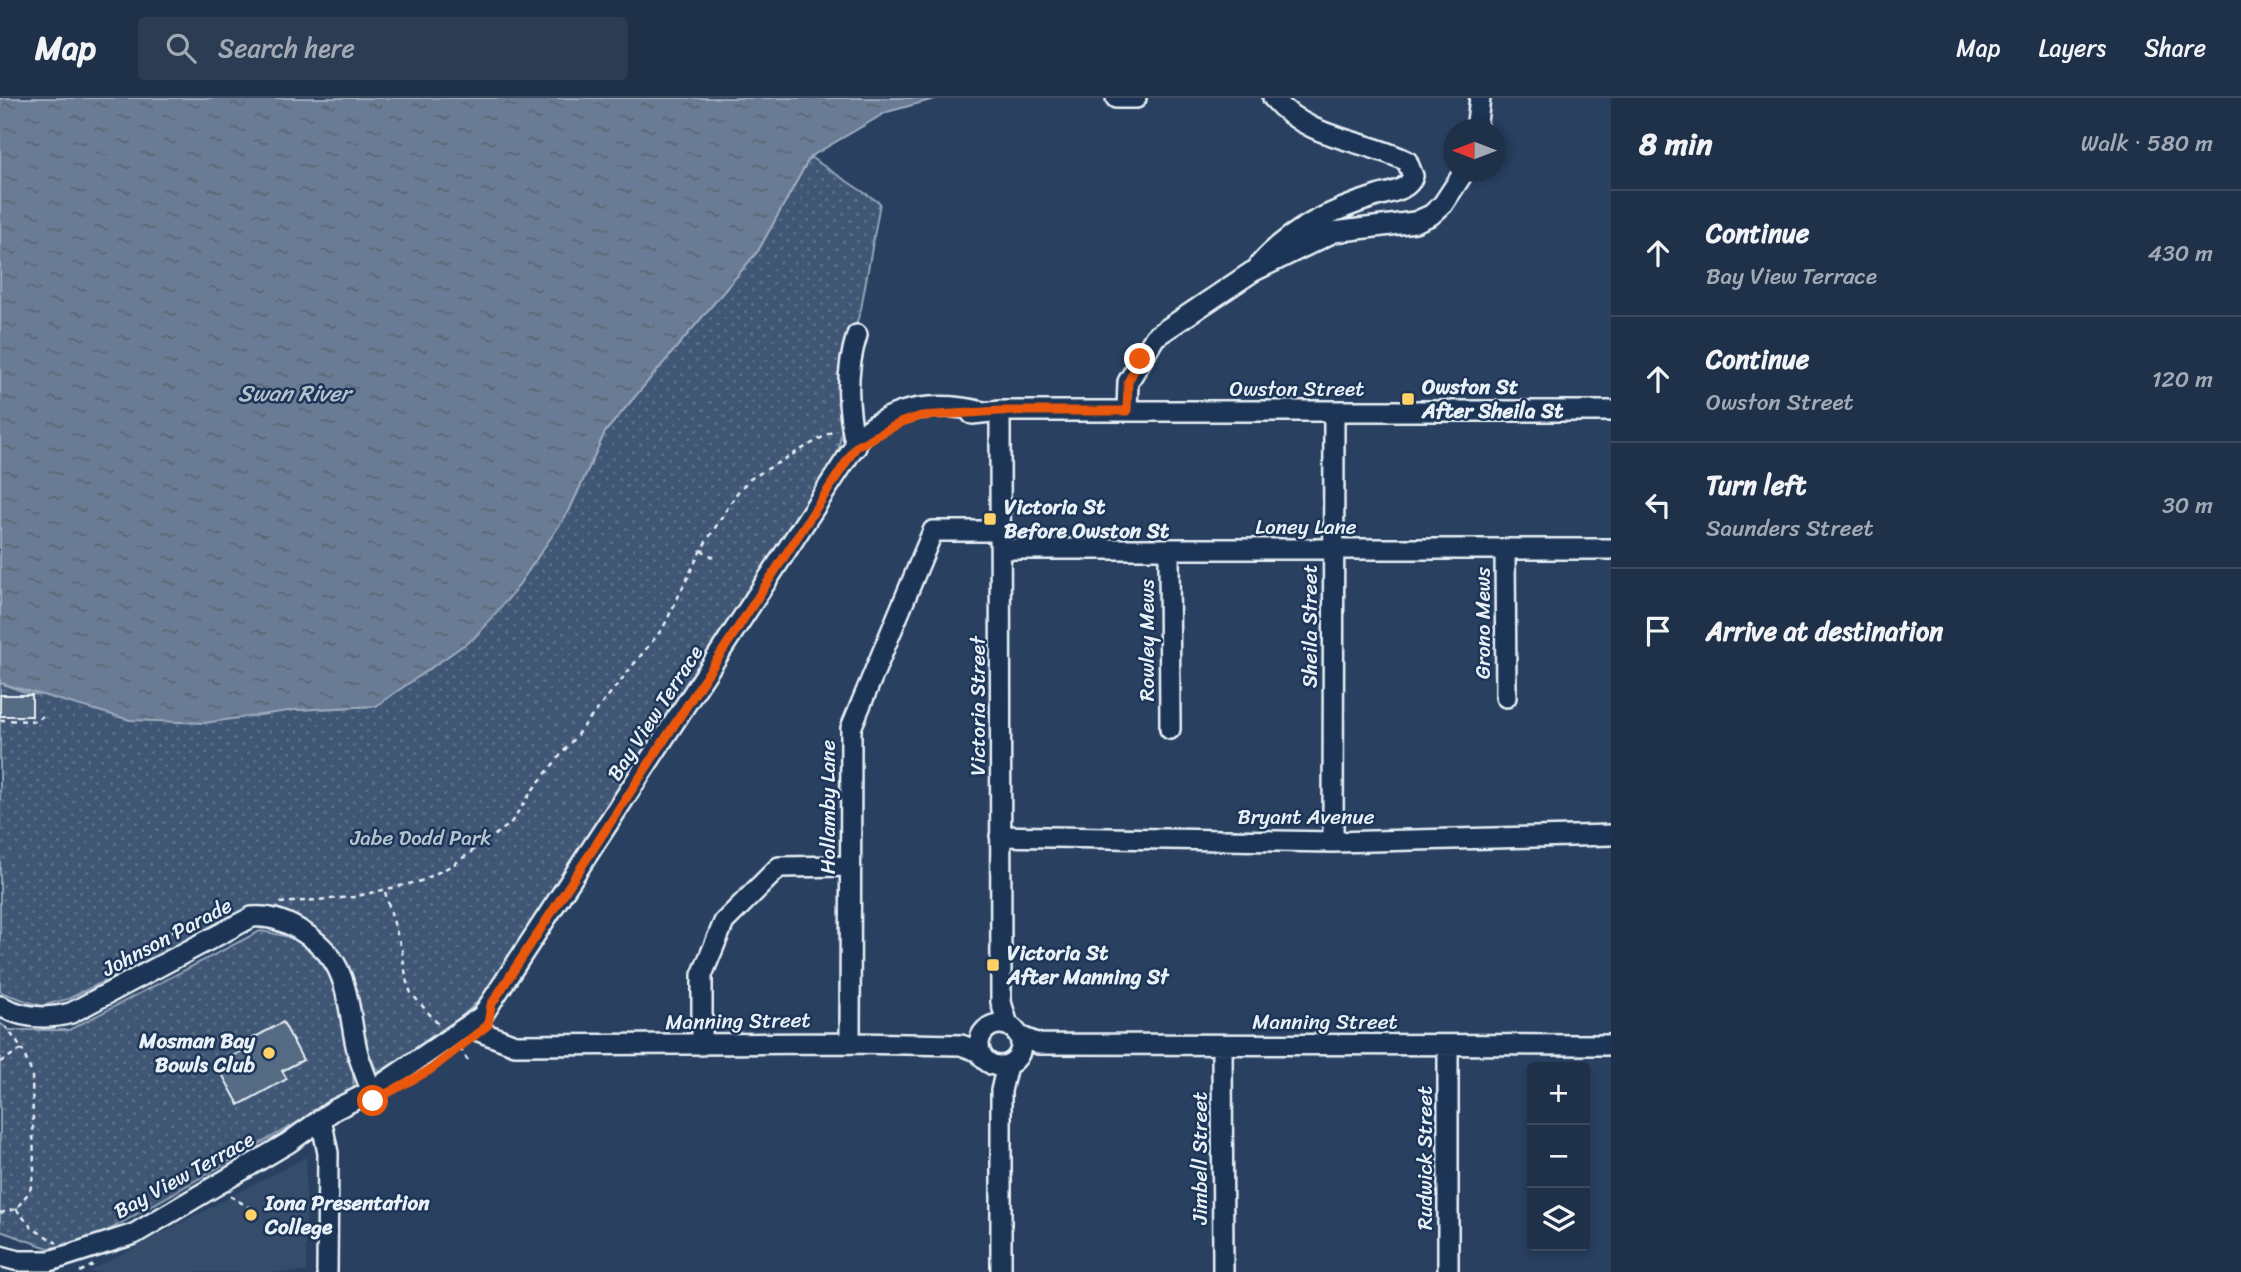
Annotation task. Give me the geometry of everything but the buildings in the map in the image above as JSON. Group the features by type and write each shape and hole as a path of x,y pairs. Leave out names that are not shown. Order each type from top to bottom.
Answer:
{"street":[{"path":"1116,98 1136,98"},
{"path":"1252,272 1280,241 1328,214 1401,189 1413,176 1407,161 1301,123 1273,98"},
{"path":"1477,119 1480,98"},
{"path":"1134,411 1128,382 1155,337 1252,272 1334,232 1415,222 1431,215 1443,204 1457,182"},
{"path":"856,447 850,425 850,358 857,335"},
{"name":"Owston Street","path":"892,421 933,406 991,412 1611,411"},
{"name":"Sheila Street","path":"1333,842 1334,411"},
{"name":"Victoria Street","path":"991,412 1001,540 999,1044"},
{"name":"Bay View Terrace","path":"0,1256 19,1261 50,1261 134,1234 314,1128 460,1050 856,447 892,421"},
{"name":"Hollamby Lane","path":"850,1043 851,728 933,531 1001,540"},
{"name":"Loney Lane","path":"1001,540 1169,550 1611,549"},
{"name":"Grono Mews","path":"1505,549 1506,697"},
{"name":"Rowley Mews","path":"1169,550 1170,729"},
{"name":"Bryant Avenue","path":"1000,836 1333,842 1611,835"},
{"path":"702,1045 702,975 724,922 779,867 850,866"},
{"name":"Johnson Parade","path":"0,1006 28,1017 57,1017 71,1013 252,918 267,916 283,920 298,930 321,949 341,974 358,1054 380,1092"},
{"name":"Manning Street","path":"478,1026 515,1045 1611,1045"},
{"path":"999,1044 1002,1272"},
{"name":"Jimbell Street","path":"1222,1045 1223,1272"},
{"name":"Rudwick Street","path":"1448,1045 1448,1272"},
{"path":"314,1128 327,1184 327,1272"},
{"name":"Bay View Terrace","path":"0,1243 40,1250 100,1243"}],"path":[{"path":"279,903 385,892 421,881 453,865 510,824 534,788 663,628 701,550 737,493 750,480 808,444 850,425"},
{"path":"701,550 717,559"},
{"path":"0,720 35,721 43,716"},
{"path":"385,892 411,993 460,1050"},
{"path":"147,958 157,943 173,930 197,919 232,911"},
{"path":"0,1018 22,1049 32,1074 34,1171 30,1191 16,1209 0,1213"},
{"path":"0,1062 22,1049"},
{"path":"230,1196 252,1209"},
{"path":"16,1209 32,1228 52,1237 60,1249"}],"shaded area":[{"name":"Iona Presentation College","path":"306,1157 306,1272 88,1272"}],"green space":[{"name":"Jabe Dodd Park","path":"810,157 880,203 861,309 844,362 844,412 838,454 499,980 486,994 445,1031 386,1076 370,1059 357,999 347,978 303,922 282,910 270,907 256,907 68,999 41,1006 0,992 0,683 30,694 295,710 376,706 569,511 605,432 758,251"},
{"path":"260,931 305,945 323,962 333,978 346,1014 354,1090 86,1243 48,1248 0,1231 0,1023 9,1030 69,1030"}],"water":[{"name":"Swan River","path":"0,98 938,98 887,112 810,157 758,251 605,432 569,511 514,592 474,638 376,706 295,710 204,723 130,720 0,683"}],"place":[{"name":"Owston St After Sheila St","path":"1408,399"},
{"name":"Victoria St Before Owston St","path":"990,519"},
{"name":"Victoria St After Manning St","path":"993,965"},
{"name":"Mosman Bay Bowls Club","path":"269,1053"},
{"name":"Iona Presentation College","path":"251,1215"}],"route":[{"path":"373,1101 430,1070 488,1025 491,1005 856,447 902,422 921,416 1000,411 1127,411 1128,382 1140,359"}]}
